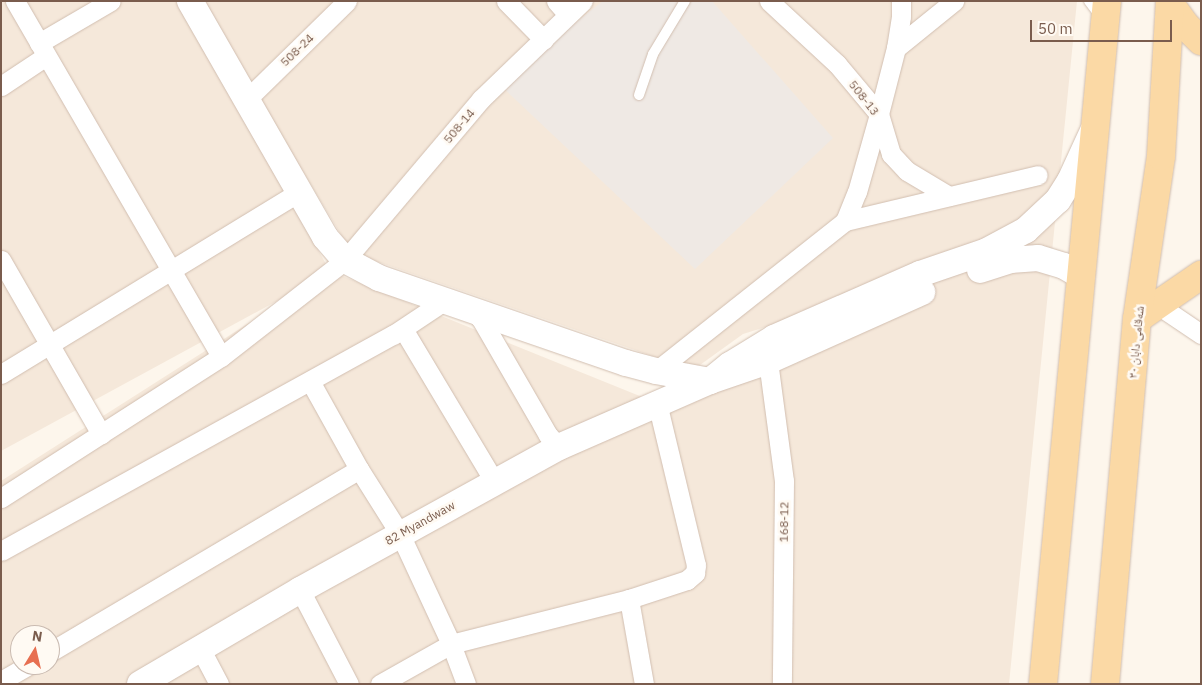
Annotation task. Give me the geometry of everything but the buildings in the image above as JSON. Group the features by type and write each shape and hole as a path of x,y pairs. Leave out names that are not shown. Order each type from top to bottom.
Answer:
{"main road":[{"path":"1170,3 1187,27 1201,41"},
{"name":"شەقامی دابان ٣٠","path":"1105,684 1148,312 1161,156 1170,3"},
{"path":"1043,684 1096,122 1100,8"},
{"path":"1148,312 1201,275"}],"street":[{"path":"15,1 222,357"},
{"path":"1,86 43,50 110,1"},
{"path":"190,1 325,237 345,260 367,274 474,312 656,371 710,381 768,361 928,289 1010,260 1038,258 1051,261 1080,276"},
{"name":"508-24","path":"246,100 347,1"},
{"path":"506,1 544,40"},
{"path":"556,1 568,15"},
{"name":"508-14","path":"1,498 222,357 345,260 481,99 544,40 582,1"},
{"name":"508-13","path":"769,1 837,64 879,114 891,154 907,171 949,196"},
{"path":"845,221 857,192 896,48 901,16 901,1"},
{"path":"896,48 954,1"},
{"path":"710,381 730,365 774,338 911,277 987,251 1026,230 1043,216 1070,181 1096,122"},
{"path":"656,371 845,221 1038,175"},
{"path":"1,374 171,272 299,192"},
{"path":"1,260 101,434"},
{"path":"1,551 310,381 402,329 444,301"},
{"path":"474,312 481,319 548,436 559,447"},
{"path":"1148,312 1201,334"},
{"path":"402,329 495,482"},
{"name":"168-12","path":"768,361 784,481 782,684"},
{"path":"310,381 360,469 400,534 451,644 466,684"},
{"name":"82 Myandwaw","path":"140,684 300,590 559,447 710,381"},
{"path":"380,684 451,644 629,600 687,580 695,573 696,565 657,403"},
{"path":"60,646 360,469"},
{"path":"300,590 349,684"},
{"path":"629,600 644,684"},
{"path":"200,648 219,684"}],"lane":[{"path":"639,95 654,54 685,1"}],"shaded area":[{"path":"1,1 176,1 330,271 657,403 867,295 743,334 693,370 352,253 200,1 1077,1 1009,684 1,684 1,481 321,277 1,451"},
{"path":"603,1 712,1 833,138 695,269 498,83"}]}
